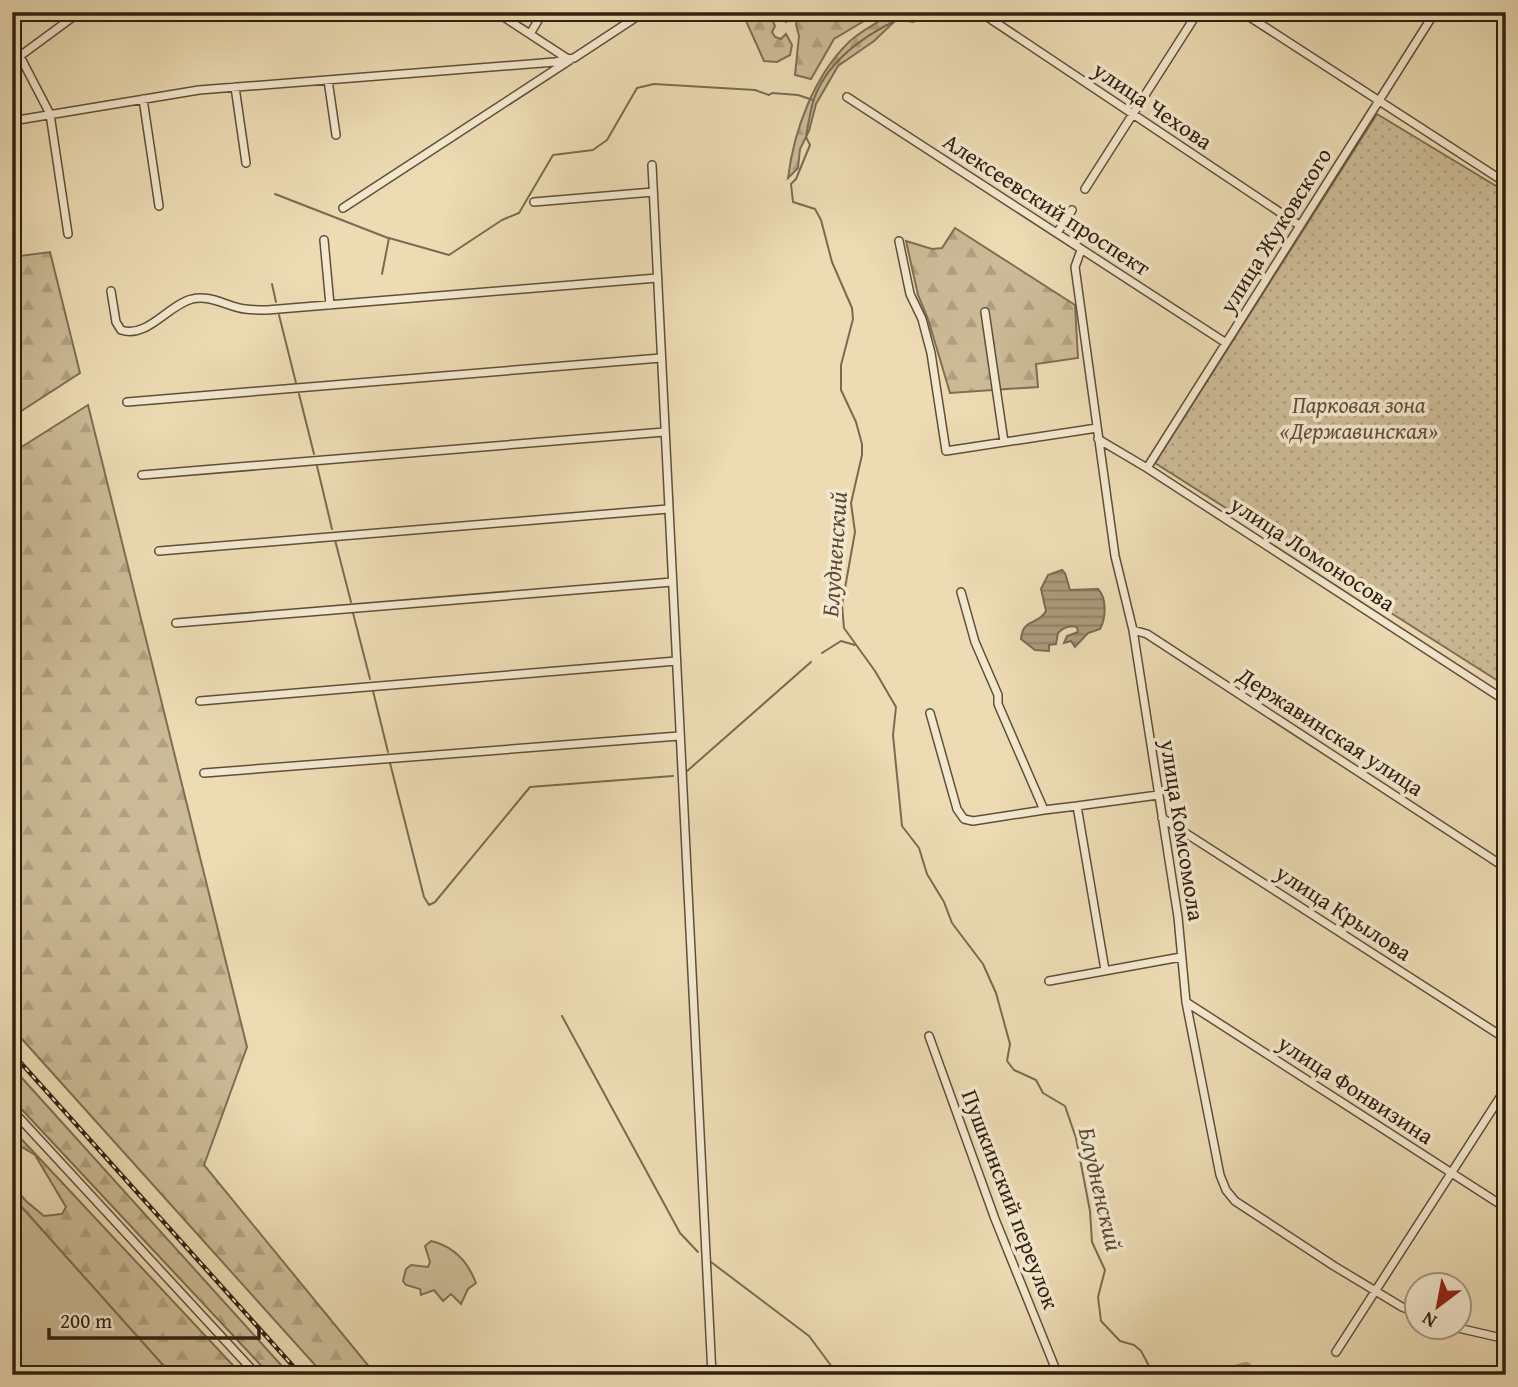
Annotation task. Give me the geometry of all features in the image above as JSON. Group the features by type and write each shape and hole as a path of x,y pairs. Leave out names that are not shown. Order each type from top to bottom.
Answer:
{"street":[{"path":"20,56 78,13 88,12"},
{"path":"496,12 571,58"},
{"path":"530,34 543,12"},
{"path":"343,208 644,12"},
{"path":"1085,190 1198,12"},
{"path":"1242,12 1506,183"},
{"name":"улица Жуковского","path":"1147,468 1435,12"},
{"path":"1497,12 1506,18"},
{"name":"улица Чехова","path":"986,16 1299,225"},
{"path":"12,41 50,114 68,234"},
{"path":"12,121 199,90 571,58"},
{"path":"328,80 336,135"},
{"path":"235,87 246,163"},
{"name":"Алексеевский проспект","path":"847,97 1226,343"},
{"path":"143,99 159,206"},
{"path":"652,165 712,1375"},
{"path":"534,202 653,192"},
{"path":"1057,233 1072,209"},
{"path":"324,240 330,305"},
{"path":"899,241 910,294 922,319 931,353 946,451 1097,428"},
{"name":"улица Комсомола","path":"1081,250 1075,267 1115,556 1133,630 1178,917 1186,1002 1220,1175 1226,1190 1235,1201 1402,1305"},
{"path":"111,291 116,322 121,330 130,333 139,331 193,298 205,297 244,309 267,310 657,278"},
{"path":"985,312 1004,442"},
{"path":"127,401 661,358"},
{"path":"142,475 664,432"},
{"name":"улица Ломоносова","path":"1098,439 1506,701"},
{"path":"159,551 668,509"},
{"path":"176,622 672,582"},
{"path":"961,592 975,642 998,695 998,704 1044,810"},
{"name":"Державинская улица","path":"1133,630 1147,634 1506,868"},
{"path":"200,701 676,661"},
{"path":"930,713 957,809 964,819 973,821 1158,796"},
{"path":"204,773 679,736"},
{"path":"1076,806 1105,970"},
{"name":"улица Крылова","path":"1162,818 1506,1039"},
{"path":"1049,981 1181,957"},
{"name":"улица Фонвизина","path":"1186,1002 1506,1208"},
{"name":"Пушкинский переулок","path":"929,1036 995,1219 1058,1375"},
{"path":"1336,1352 1506,1088"},
{"path":"12,1110 257,1375"},
{"path":"1472,1331 1506,1339"}],"green space":[{"path":"742,12 879,12 834,39 811,79 795,75 799,36 797,19 792,18 786,22 785,18 772,19 775,26 772,32 775,37 781,39 786,34 792,45 790,55 777,62 764,61"},
{"path":"895,12 932,12 913,22 897,19 874,41 838,66 816,104 809,131 800,149 798,168 788,178 801,123 826,71 849,42"},
{"name":"Парковая зона «Державинская»","path":"1377,114 1506,192 1506,686 1155,463"},
{"path":"955,228 1075,305 1078,358 1036,364 1038,387 950,393 918,295 906,241 932,249 942,248"},
{"path":"50,252 80,373 12,417 12,257"},
{"path":"88,405 247,1047 204,1165 376,1375 324,1375 12,1028 12,453"},
{"path":"12,1067 290,1375 270,1375 12,1099"},
{"path":"12,1129 242,1375 172,1375 12,1196 12,1185 44,1216 62,1214 66,1207 35,1155 12,1141"},
{"path":"12,1196 172,1375 12,1375 12,1314 20,1307 12,1299"},
{"path":"431,1241 453,1251 473,1275 476,1283 468,1289 461,1304 451,1294 443,1301 434,1290 421,1295 420,1289 406,1285 403,1281 406,1269 411,1265 428,1267 430,1262 425,1246"}],"shaded area":[{"path":"1062,570 1070,590 1098,589 1101,593 1105,608 1102,624 1100,629 1088,633 1075,647 1071,641 1064,643 1067,636 1078,632 1077,627 1072,626 1058,633 1056,644 1049,645 1049,651 1035,650 1021,639 1022,632 1046,611 1041,589 1048,575"}],"waterway":[{"name":"Блудненский","path":"915,12 869,35 830,70 814,99 806,137 810,145 796,179 791,184 793,202 815,209 821,220 832,262 852,308 853,319 841,365 841,390 856,422 862,455 851,503 855,532 842,605 844,628 875,671 896,707 893,735 902,826 919,848 927,874 944,902 952,923 983,964 996,993 1010,1044 1007,1061 1014,1070 1036,1080 1043,1093 1065,1106 1076,1138 1090,1211 1092,1242 1105,1270 1098,1297 1101,1321 1120,1341 1134,1345 1141,1351 1154,1375"},
{"path":"382,274 389,238 449,255 502,220 519,213 553,155 593,150 607,140 637,88 654,84 755,90 769,95 798,95 813,100"},
{"path":"275,194 388,238"},
{"path":"272,284 276,302"},
{"path":"279,315 296,383"},
{"path":"299,394 314,454"},
{"path":"317,466 332,529"},
{"path":"335,540 351,602"},
{"path":"353,613 370,679"},
{"path":"822,653 841,641 855,645"},
{"path":"686,772 811,662"},
{"path":"373,691 388,752"},
{"path":"390,763 424,897 429,905 435,902 530,787 673,776"},
{"path":"562,1016 680,1233 698,1252"},
{"path":"711,1262 809,1336 838,1375"},
{"path":"1220,1375 1246,1368 1251,1375"}],"railway":[{"path":"12,1053 301,1375"}]}
